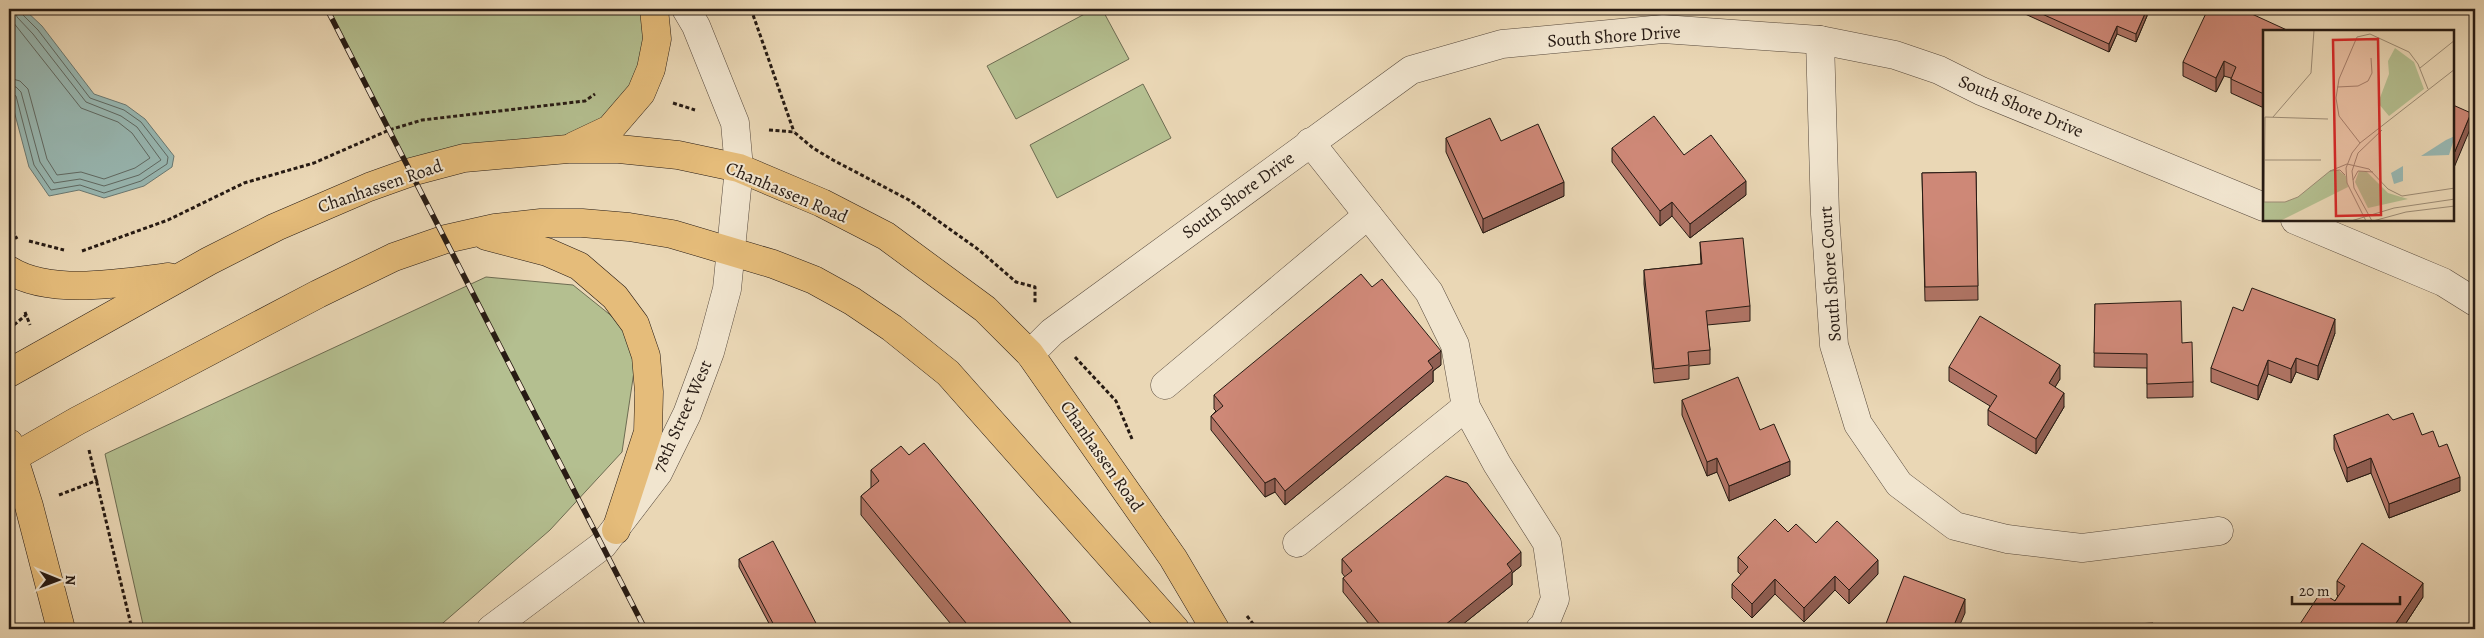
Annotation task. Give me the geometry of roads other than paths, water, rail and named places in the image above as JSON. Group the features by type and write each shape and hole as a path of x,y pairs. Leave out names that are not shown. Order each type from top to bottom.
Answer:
{"main road":[{"path":"568,149 610,129 641,93 651,69 656,39 654,9"},
{"name":"Chanhassen Road","path":"9,373 185,274 310,211 411,172 464,158 568,149 629,150 678,155 740,168 822,203 886,236 985,309 1030,354 1174,558 1215,629"},
{"path":"61,629 29,506 10,453 77,421 318,294 394,257 446,238 541,223 582,223 672,234 773,264 814,280 852,301 892,328 948,373 1175,629"},
{"path":"474,233 547,252 579,266 615,297 635,324 646,356 649,392 648,432 616,530"},
{"path":"9,270 19,277 51,283 90,285 185,274"}],"street":[{"name":"78th Street West","path":"491,629 603,545 616,530 658,473 687,414 710,352 727,289 740,168 735,123 696,26 686,9"},
{"name":"South Shore Drive","path":"1030,354 1052,332 1410,70 1502,44 1663,29 1820,40 1895,55 1939,70 1980,91 2263,207"},
{"name":"South Shore Court","path":"1820,40 1825,214 1834,345 1858,424 1899,484 1955,526 2007,539 2082,548 2219,530"},
{"path":"1310,142 1429,292 1456,345 1466,407 1497,464 1547,543 1555,599 1544,626 1540,629"},
{"path":"1165,385 1368,215"},
{"path":"2297,221 2443,282 2475,302"},
{"path":"1297,543 1466,407"}],"water":[{"path":"9,9 24,9 42,26 94,94 126,105 145,119 174,156 172,167 144,186 104,198 79,190 49,196 29,167 9,92"}],"railway":[{"path":"327,9 645,629"}]}
